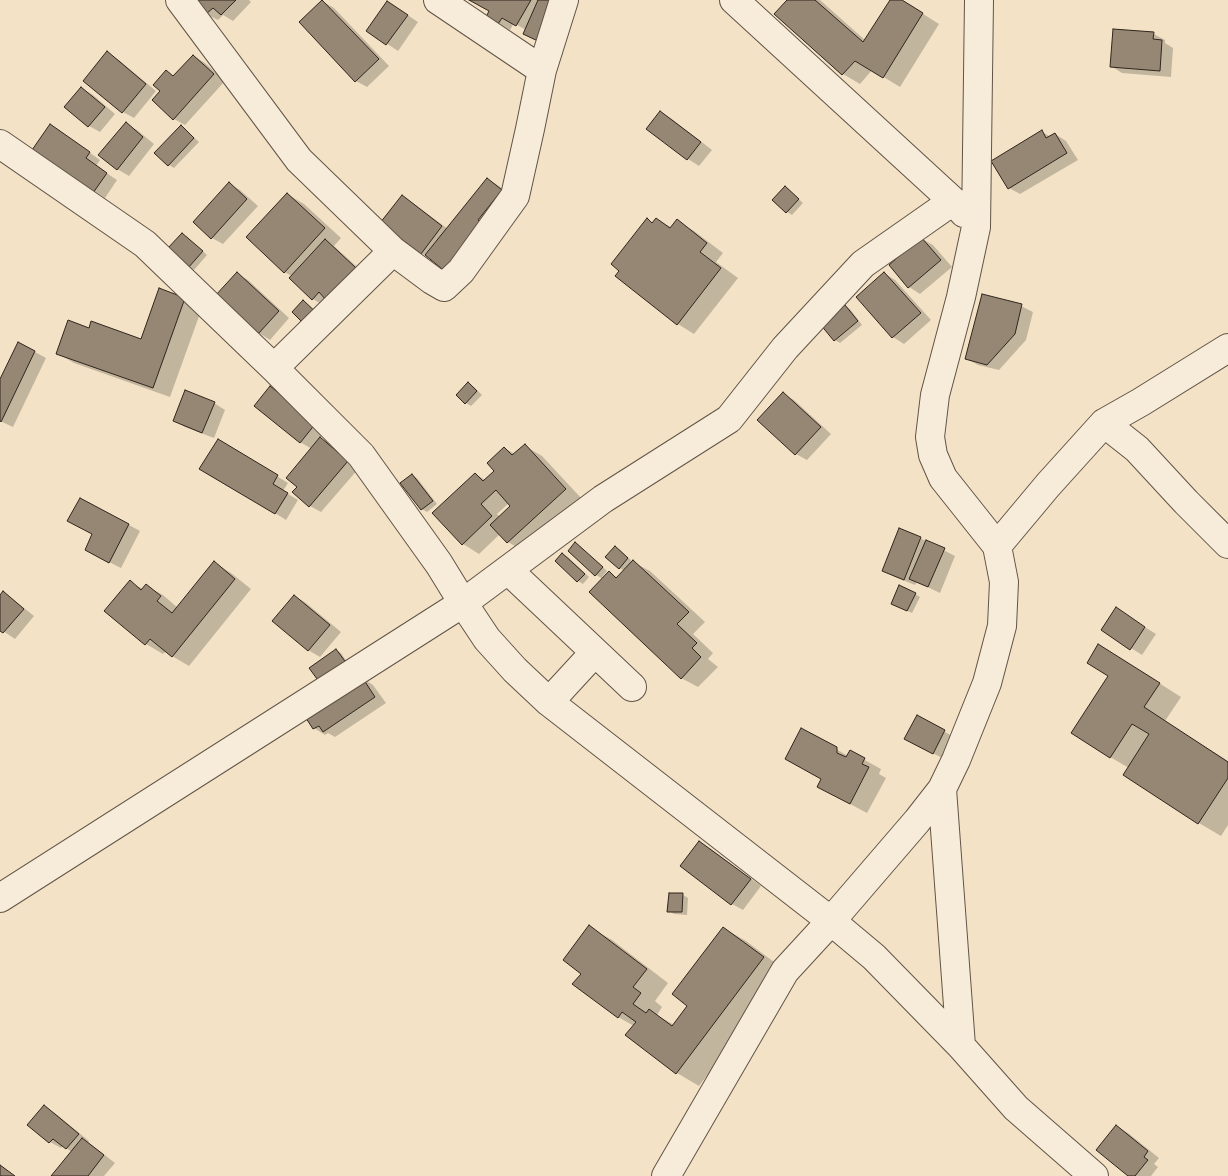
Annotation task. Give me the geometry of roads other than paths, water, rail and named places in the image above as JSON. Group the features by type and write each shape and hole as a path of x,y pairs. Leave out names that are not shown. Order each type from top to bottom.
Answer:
{"street":[{"path":"180,0 299,160 393,251 444,287 461,271 515,196 542,70 564,0"},
{"path":"438,0 542,70"},
{"path":"666,1176 785,972 831,921 942,789 988,683 1002,626 1004,582 997,546 943,478 933,455 930,437 935,395 961,297 976,227 979,0"},
{"path":"737,1 953,201 976,227"},
{"path":"0,144 145,244 361,455 440,564 488,640 549,702 831,921 874,957 961,1046 1016,1108 1094,1176"},
{"path":"0,898 463,603 603,498 730,419 786,348 863,264 953,201"},
{"path":"274,368 393,251"},
{"path":"997,546 1048,485 1104,423 1228,348"},
{"path":"1104,423 1137,449 1228,544"},
{"path":"508,570 632,687"},
{"path":"549,702 595,652"},
{"path":"942,789 961,1046"}]}
